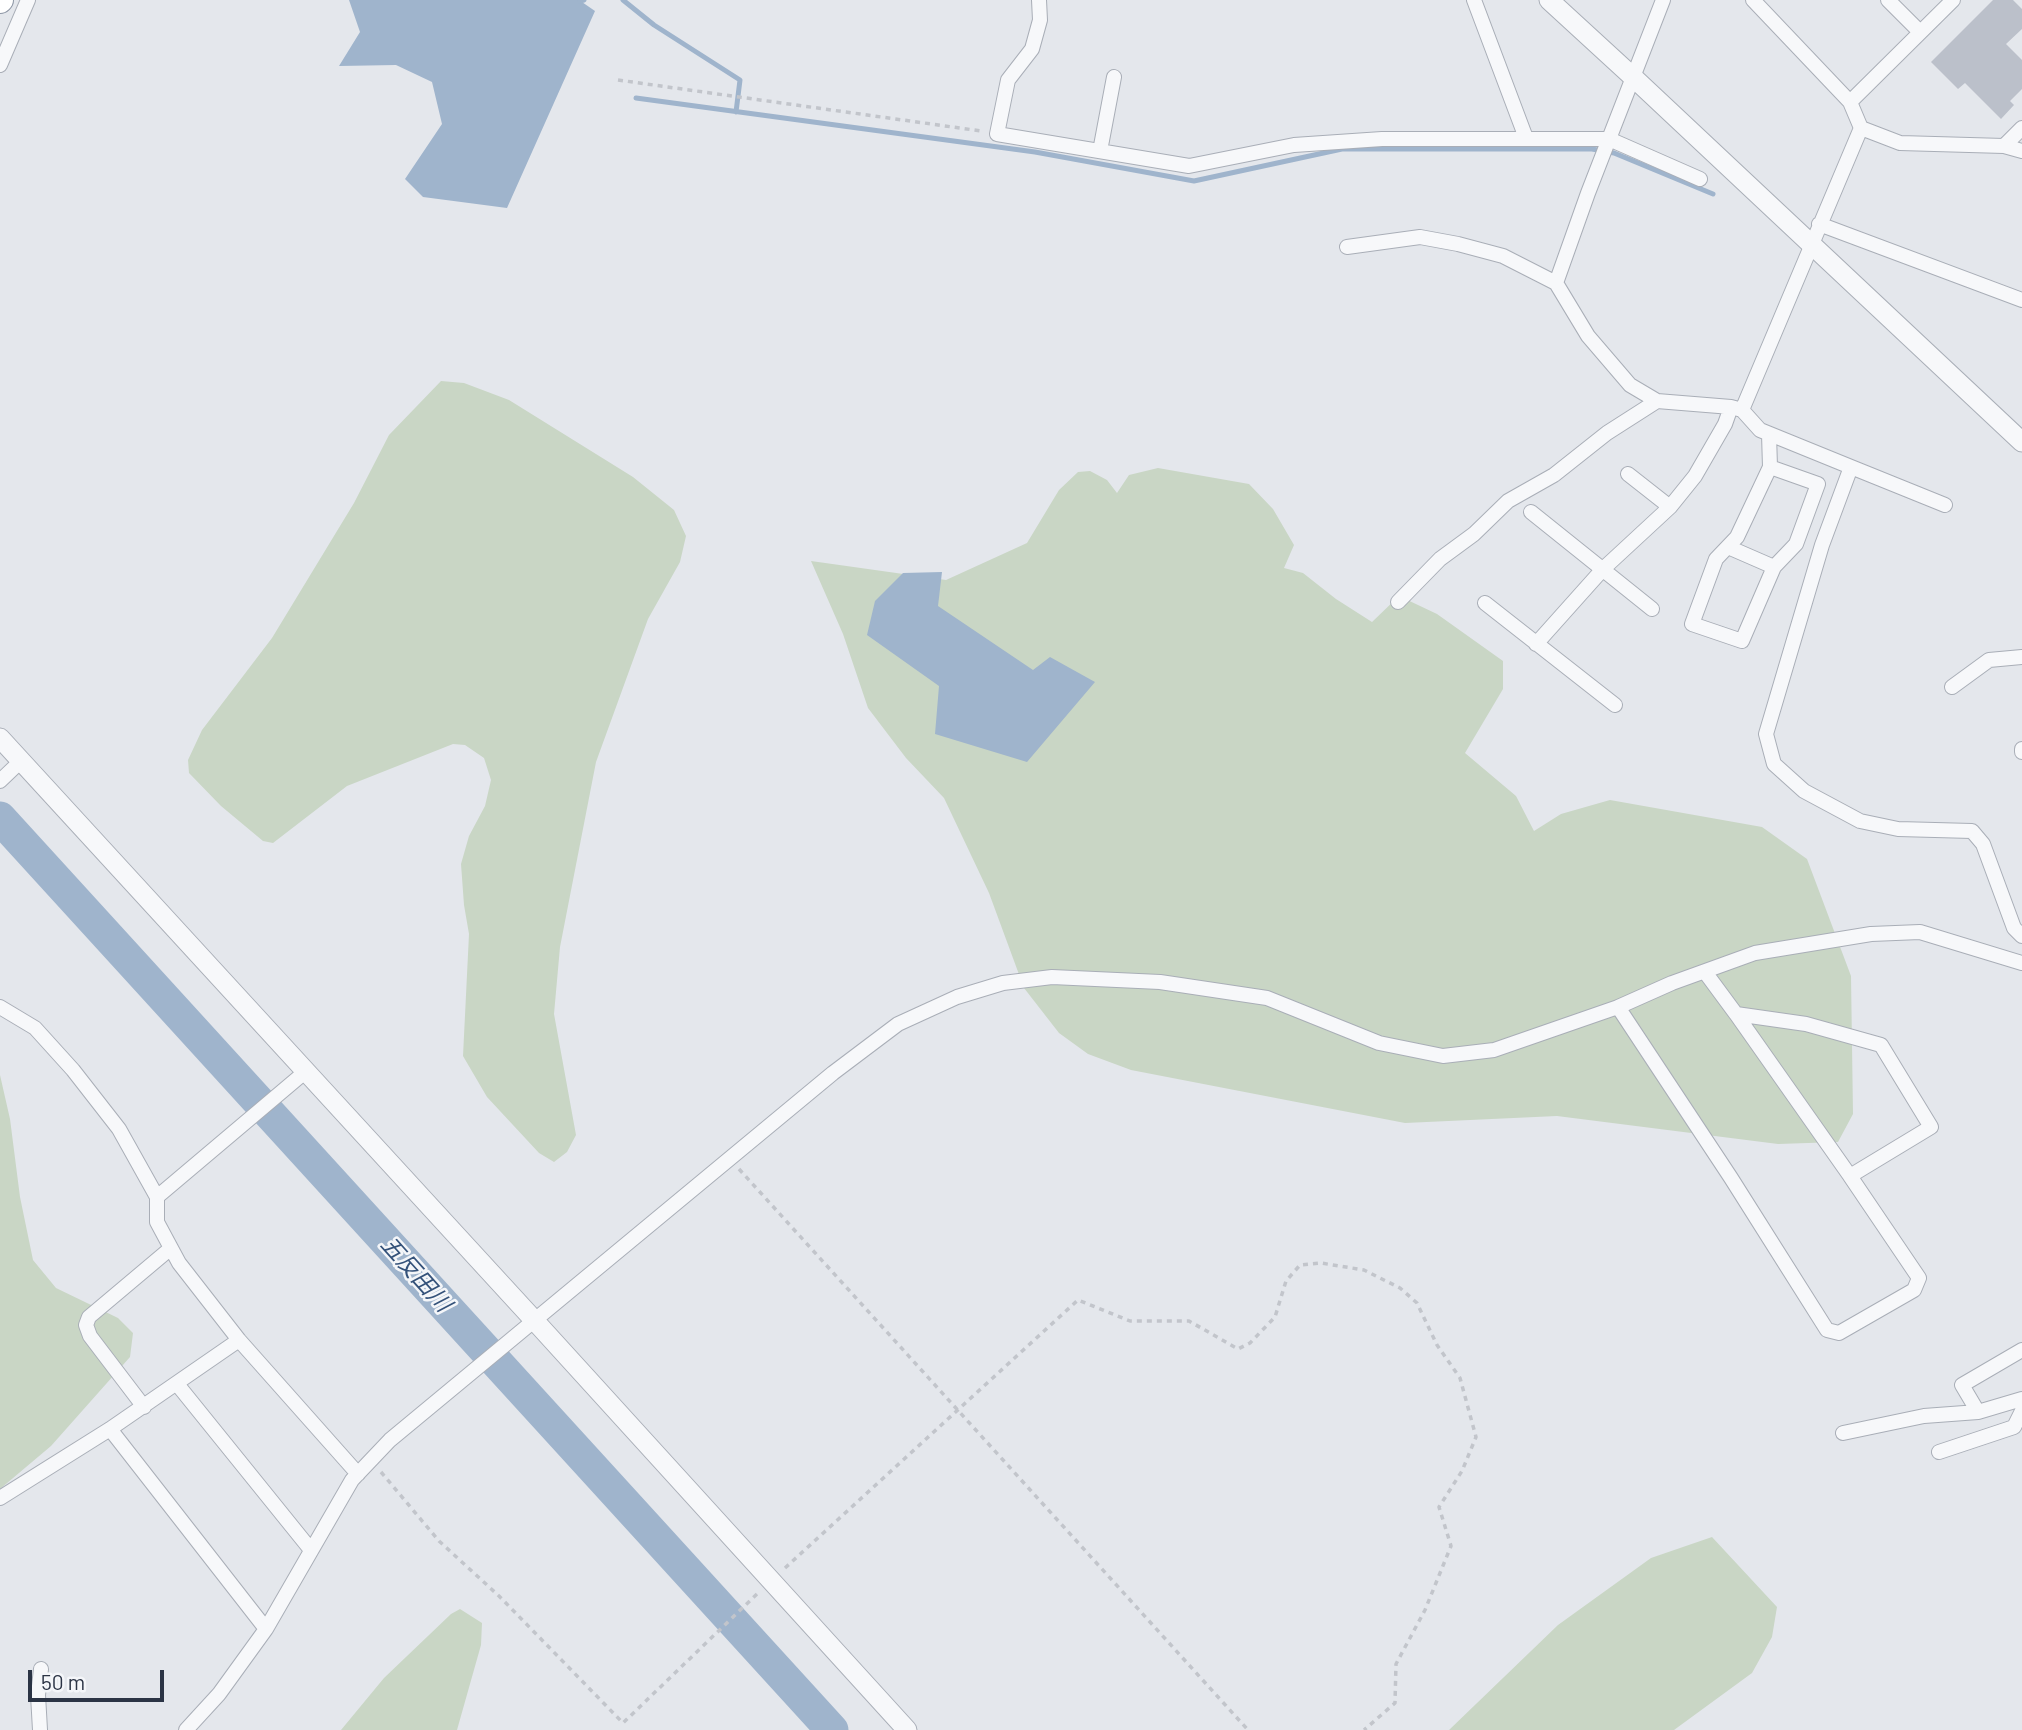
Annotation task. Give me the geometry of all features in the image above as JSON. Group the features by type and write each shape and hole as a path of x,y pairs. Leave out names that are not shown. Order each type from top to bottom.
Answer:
{"street":[{"path":"0,65 28,0"},
{"path":"1039,0 1040,20 1032,49 1008,80 997,134 1189,166 1294,145 1382,139 1526,138 1606,148 1700,179"},
{"path":"1474,0 1526,138"},
{"path":"1549,0 2022,442"},
{"path":"1556,283 1663,0"},
{"path":"1753,0 1850,102 1861,128 1900,143 2004,146 2022,151"},
{"path":"1888,0 1920,32"},
{"path":"1850,102 1953,0"},
{"path":"1100,151 1114,77"},
{"path":"1536,644 1603,569 1670,507 1695,476 1736,408 1861,128"},
{"path":"2004,146 2022,128"},
{"path":"1819,224 2022,300"},
{"path":"1347,247 1420,237 1503,256 1556,283 1588,336 1630,385 1657,401 1736,408 1760,430 1945,505"},
{"path":"1398,603 1440,559 1474,534 1508,501 1554,475 1607,433 1657,401"},
{"path":"1769,434 1770,467 1737,537 1716,559 1692,624 1742,641 1774,567 1796,544 1818,484 1770,467"},
{"path":"1851,467 1822,545 1766,734 1774,764 1804,791 1860,821 1898,829 1972,831 1983,844 2014,928 2022,936"},
{"path":"1628,474 1670,507"},
{"path":"1531,512 1653,609"},
{"path":"1728,547 1774,567"},
{"path":"1485,603 1615,705"},
{"path":"1952,687 1989,660 2022,657"},
{"path":"0,736 907,1730"},
{"path":"0,781 22,760"},
{"path":"186,1730 219,1694 267,1629 311,1550 358,1474 370,1460 534,1320 833,1073 898,1024 957,997 1003,983 1052,977 1160,982 1267,998 1379,1043 1443,1056 1494,1050 1618,1007 1672,983 1755,953 1871,934 1920,932 2022,963"},
{"path":"1618,1007 1827,1330 1839,1333 1914,1290 1919,1278 1705,972"},
{"path":"0,1007 35,1028 73,1070 119,1129 157,1197 157,1222 179,1263 239,1340 358,1474"},
{"path":"1736,1014 1806,1024 1881,1045 1931,1127 1850,1176"},
{"path":"157,1197 305,1072"},
{"path":"144,1407 90,1336 86,1325 89,1317 171,1248"},
{"path":"0,1498 144,1407 239,1340"},
{"path":"1978,1412 1962,1385 2022,1349"},
{"path":"177,1384 311,1550"},
{"path":"1843,1433 1924,1416 1978,1412 2022,1399"},
{"path":"1939,1452 2014,1427 2022,1411"},
{"path":"110,1429 267,1629"},
{"path":"40,1730 38,1695 41,1669"}],"path":[{"path":"618,80 997,134"},
{"path":"729,1159 1248,1730"},
{"path":"370,1460 439,1541 499,1595 624,1723 771,1581 1078,1300 1130,1321 1189,1321 1238,1349 1251,1343 1275,1317 1286,1281 1300,1265 1321,1263 1364,1270 1399,1288 1417,1303 1437,1345 1460,1378 1476,1437 1462,1471 1439,1507 1451,1546 1425,1609 1396,1664 1395,1703 1364,1730"}],"green space":[{"path":"441,381 464,383 509,400 633,477 674,510 686,536 680,562 648,619 596,762 560,947 554,1014 576,1135 567,1152 554,1162 539,1153 487,1097 463,1056 469,934 461,864 469,836 485,806 491,780 484,758 465,745 453,744 347,786 273,843 263,841 221,806 189,773 188,760 202,730 272,638 354,503 389,435"},
{"path":"1158,468 1249,484 1273,509 1294,545 1284,568 1303,573 1372,622 1399,596 1437,614 1503,661 1503,689 1465,753 1516,796 1534,831 1561,814 1610,800 1762,827 1807,859 1851,976 1853,1114 1838,1142 1778,1144 1557,1116 1405,1123 1131,1070 1088,1054 1059,1033 1024,988 989,893 944,798 906,758 868,708 843,634 811,561 946,580 1027,543 1059,490 1078,472 1090,471 1107,480 1117,493 1129,475"},
{"path":"0,1075 10,1119 20,1197 33,1260 56,1288 118,1318 133,1333 130,1357 51,1446 0,1489"},
{"path":"1712,1537 1777,1607 1772,1637 1752,1673 1674,1730 1449,1730 1558,1625 1651,1558"},
{"path":"460,1609 482,1623 481,1645 457,1730 341,1730 384,1678 451,1614"}],"water":[{"path":"349,0 579,0 595,11 507,208 423,197 405,179 442,124 432,82 396,65 339,66 360,32"},
{"path":"942,572 938,606 1033,670 1050,657 1095,682 1027,762 935,734 939,686 867,635 875,601 903,573"}],"building":[{"path":"1993,0 2013,0 2022,9 2022,29 2006,44 2022,60 2022,89 2010,101 2014,105 2001,119 1965,83 1958,89 1931,62"}],"waterway":[{"path":"580,1 584,0"},
{"path":"623,0 654,25 740,80 736,112"},
{"path":"636,98 1035,152 1194,181 1342,149 1592,149 1614,153 1713,194"},
{"name":"五反田川","path":"0,818 832,1730"}]}
